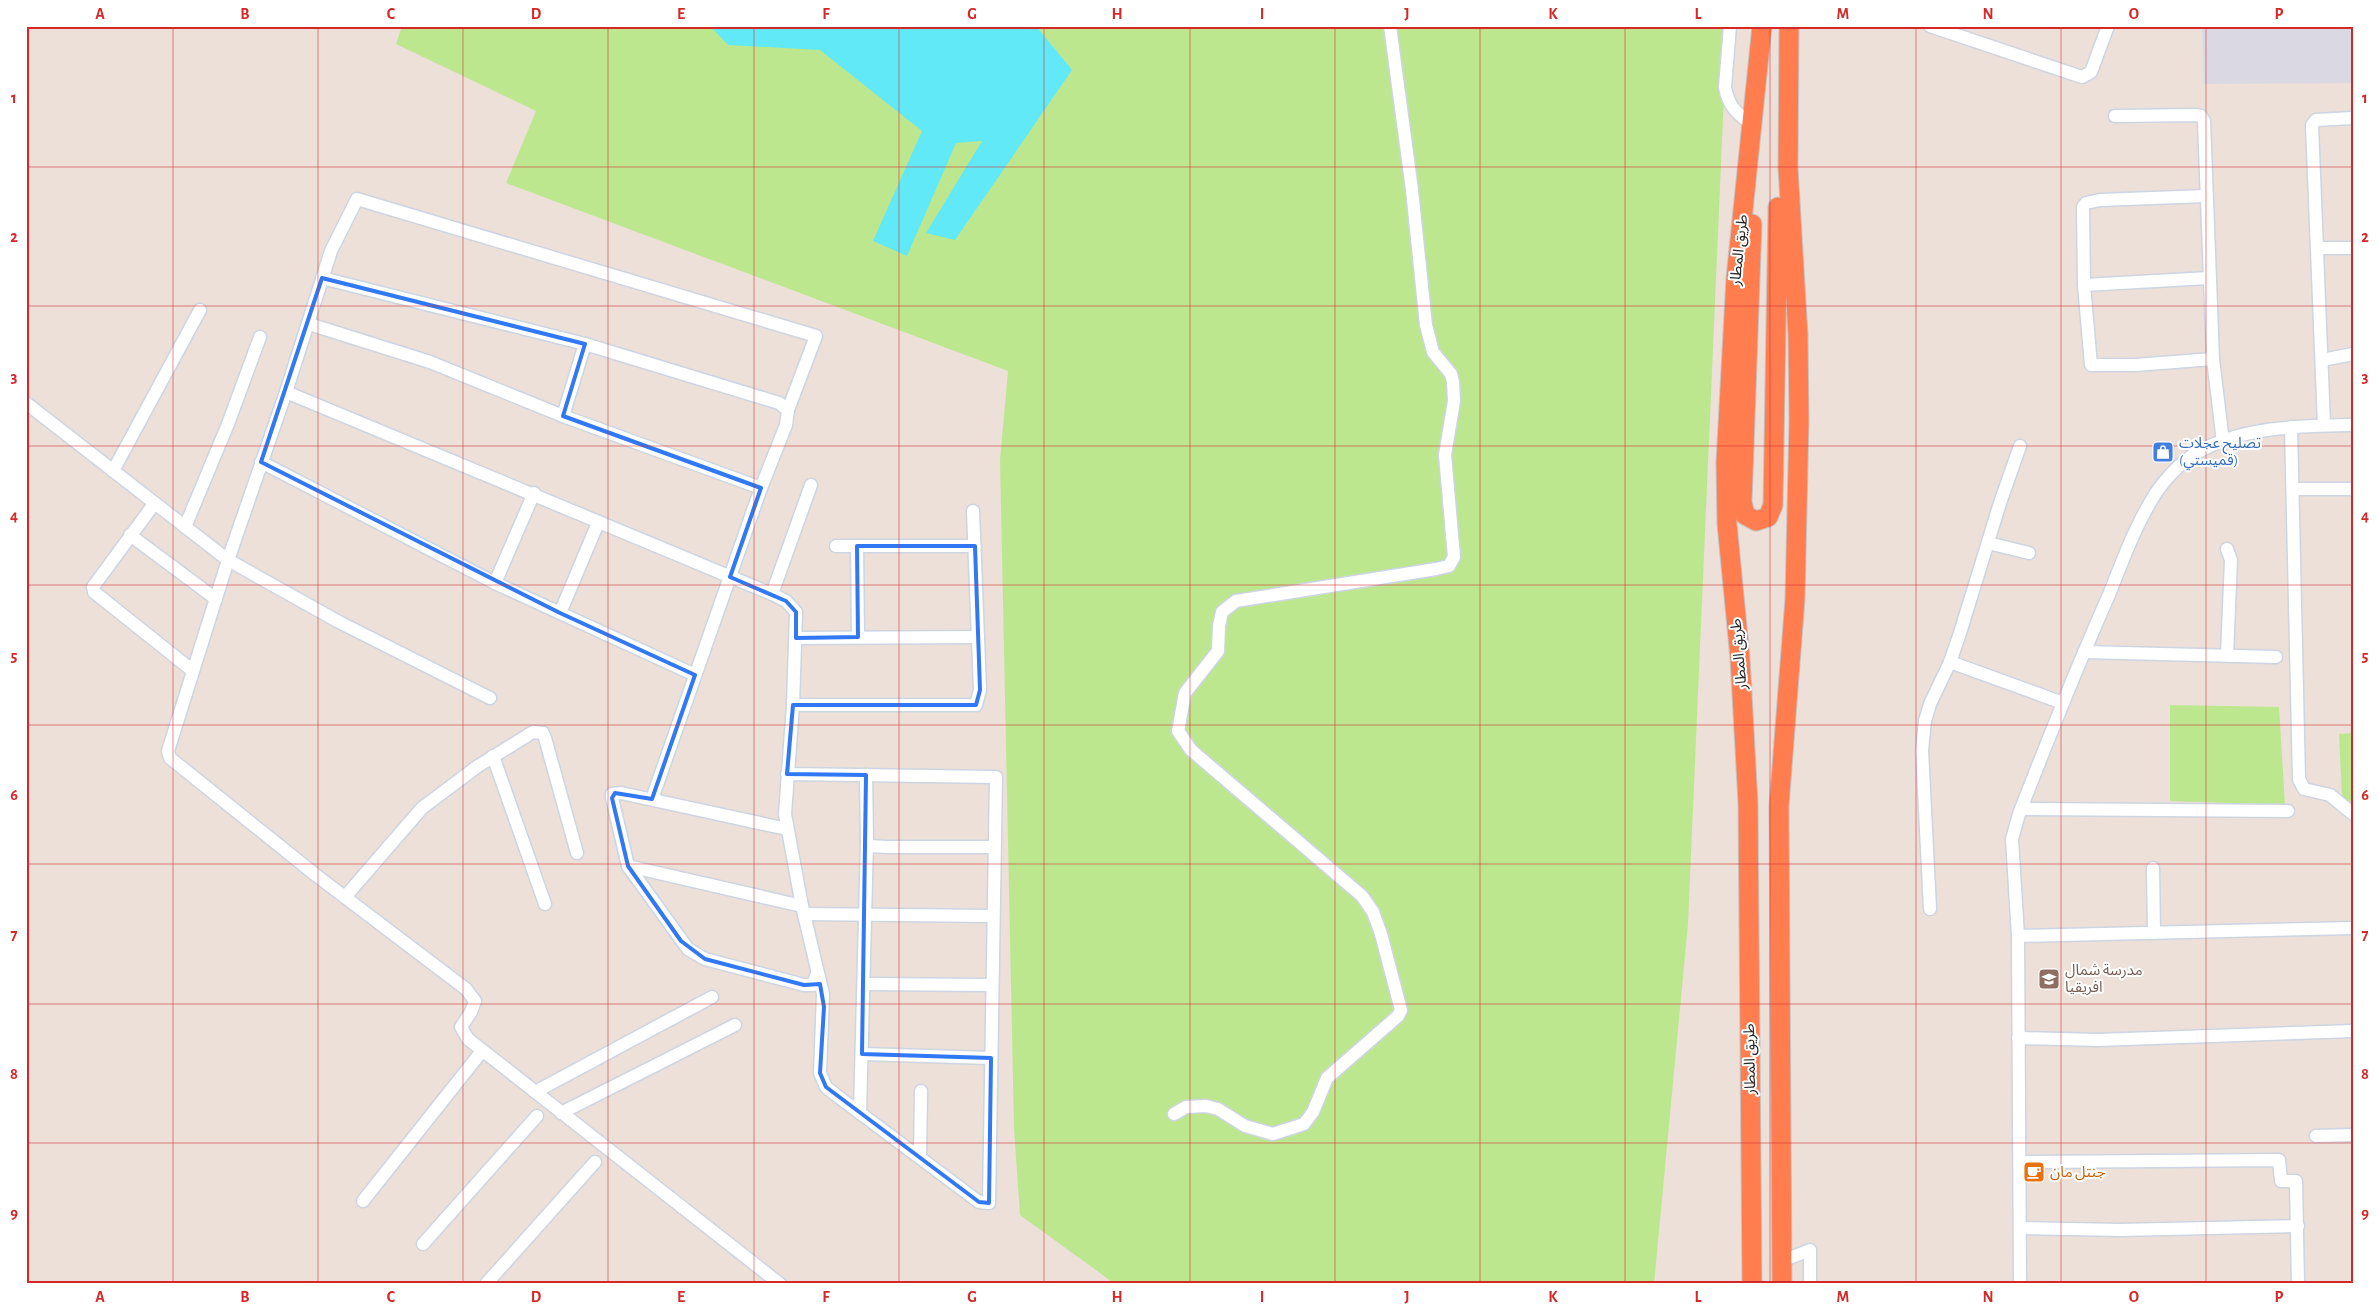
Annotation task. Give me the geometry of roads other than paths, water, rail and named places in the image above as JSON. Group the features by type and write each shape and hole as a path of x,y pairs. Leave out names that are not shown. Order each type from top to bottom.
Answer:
{"highway":[{"name":"طريق المطار","path":"1752,1284 1748,803 1740,658 1727,524 1726,462 1736,278 1750,123 1762,26"},
{"name":"طريق المطار","path":"1782,1284 1779,806 1795,599 1799,421 1798,335 1788,168 1789,26"},
{"path":"1760,53 1742,502 1745,515 1756,521 1768,517 1773,505 1779,260 1777,166 1789,26"}],"street":[{"path":"1174,1114 1186,1107 1206,1106 1218,1109 1244,1126 1272,1134 1304,1124 1314,1112 1327,1078 1398,1016 1401,1010 1381,934 1373,912 1362,896 1191,750 1178,731 1185,693 1218,651 1220,618 1228,606 1236,602 1436,569 1449,566 1454,557 1445,455 1454,401 1453,382 1450,374 1433,352 1426,325 1411,180 1390,26"},
{"path":"1730,26 1725,87 1727,97 1737,114 1750,123"},
{"path":"1930,26 2082,77 2091,72 2108,26"},
{"path":"2115,116 2201,116 2205,130 2209,278 2214,359 2223,442"},
{"path":"2324,425 2312,125 2316,120 2353,118"},
{"path":"2206,196 2086,202 2083,206 2084,285 2091,365 2136,365 2214,359"},
{"path":"652,799 761,488 786,425 788,410 816,336 356,199 331,252 309,324 228,560 168,751 170,758 474,997 474,1007 463,1023 462,1031 482,1051 780,1284"},
{"path":"2318,248 2353,248"},
{"path":"322,278 585,344 779,403 788,410"},
{"path":"2084,285 2209,278"},
{"path":"113,471 200,310"},
{"path":"309,324 430,362 563,416 761,488"},
{"path":"185,527 260,337"},
{"path":"563,416 585,344"},
{"path":"2322,360 2353,354"},
{"path":"286,392 534,493 598,523 772,594 786,602 796,612 793,705 787,774 785,814 824,1007 820,1066 822,1081 836,1095 979,1202 989,1203 996,777 787,774"},
{"path":"26,403 228,560 339,622 490,698"},
{"path":"2020,1284 2018,936 2012,839 2021,809 2084,652 2140,522 2154,496 2185,462 2199,452 2223,442 2249,433 2291,427 2353,425"},
{"path":"2291,427 2300,783 2307,790 2334,797 2353,814"},
{"path":"1930,908 1922,750 1925,721 1930,704 1950,662 2020,446"},
{"path":"261,462 495,583 695,675"},
{"path":"772,594 811,485"},
{"path":"2292,489 2353,489"},
{"path":"495,583 534,493"},
{"path":"154,504 94,584 94,592 193,671"},
{"path":"793,705 976,705 980,690 974,511"},
{"path":"560,613 598,523"},
{"path":"130,536 216,599"},
{"path":"1988,543 2029,554"},
{"path":"836,546 975,546"},
{"path":"857,546 858,636"},
{"path":"2227,549 2230,560 2227,655"},
{"path":"796,638 858,636 978,637"},
{"path":"2084,652 2276,657"},
{"path":"1950,662 2063,704"},
{"path":"345,897 422,808 492,756 533,732 542,733 578,853"},
{"path":"492,756 545,904"},
{"path":"860,1113 866,915 866,775"},
{"path":"788,829 652,799 621,793 612,794 628,866 681,941 695,954 804,985 813,985 817,973"},
{"path":"2021,809 2288,811"},
{"path":"867,840 869,846 873,847 994,846"},
{"path":"628,866 803,910 866,915 993,916"},
{"path":"2153,868 2154,933"},
{"path":"2018,936 2353,928"},
{"path":"864,984 992,985"},
{"path":"535,1092 712,997"},
{"path":"561,1112 735,1025"},
{"path":"2018,1038 2098,1040 2353,1032"},
{"path":"364,1201 482,1051"},
{"path":"862,1054 991,1058"},
{"path":"920,1158 921,1091"},
{"path":"423,1244 538,1116"},
{"path":"2316,1136 2353,1135"},
{"path":"2020,1162 2279,1160 2281,1181 2296,1181 2298,1284"},
{"path":"486,1284 595,1162"},
{"path":"2020,1228 2120,1230 2298,1226"},
{"path":"1782,1261 1810,1250 1810,1284"}],"water":[{"path":"710,26 1036,26 1072,70 955,240 926,233 982,141 956,143 907,256 873,241 922,131 820,50 728,45"}],"place":[{"name":"تصليح عجلات (قميستي)","path":"2163,452"},
{"name":"مدرسة شمال افريقيا","path":"2049,979"},
{"name":"جنتل مان","path":"2034,1172"}]}
